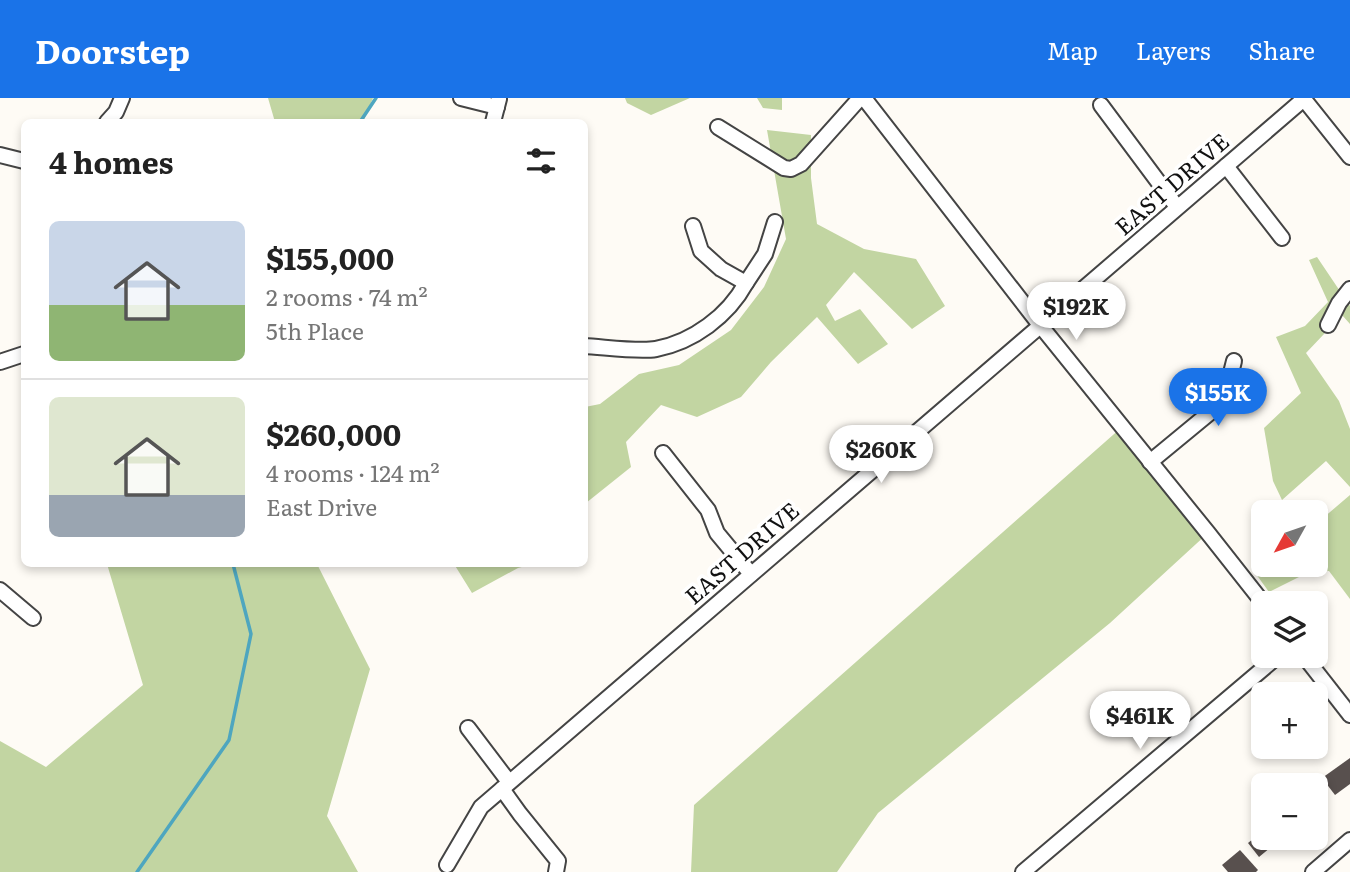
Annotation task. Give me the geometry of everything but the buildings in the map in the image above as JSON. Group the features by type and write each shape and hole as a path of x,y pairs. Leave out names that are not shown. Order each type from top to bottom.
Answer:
{"street":[{"path":"110,119 122,98"},
{"path":"461,98 498,102 494,119"},
{"path":"718,127 784,168 791,169 801,164 862,98 1254,591"},
{"path":"1304,98 1350,157"},
{"name":"EAST DRIVE","path":"447,865 481,807 505,785 1304,98"},
{"path":"1101,104 1178,207"},
{"path":"0,155 21,160"},
{"path":"1226,166 1282,238"},
{"path":"588,346 653,349 682,341 722,316 738,298 765,254 775,222"},
{"path":"693,226 701,251 721,269 746,283"},
{"path":"1328,325 1350,289"},
{"path":"0,362 21,355"},
{"path":"1150,462 1224,401 1234,361"},
{"path":"663,453 708,510 717,533 751,574"},
{"path":"0,590 33,618"},
{"path":"1023,872 1264,668"},
{"path":"1313,668 1350,715"},
{"path":"468,728 505,785 520,814 558,861 556,872"},
{"path":"1312,872 1350,840"}],"green space":[{"path":"268,98 373,98 364,119 274,119"},
{"path":"625,98 690,98 651,115 627,103"},
{"path":"757,98 782,98 782,110 763,108"},
{"path":"767,130 811,135 811,178 817,224 864,249 916,259 945,306 912,329 854,272 826,305 835,321 860,309 888,344 858,364 817,317 771,362 741,397 697,417 661,405 626,442 631,467 588,501 588,406 600,404 639,374 679,365 731,330 764,287 786,239"},
{"path":"1317,257 1350,306 1350,324 1342,315 1306,353 1339,401 1350,429 1350,487 1326,461 1282,500 1273,481 1264,428 1301,393 1276,337 1305,326 1328,302 1309,260"},
{"path":"1122,427 1208,533 1110,623 878,813 837,872 691,872 694,805"},
{"path":"1350,495 1350,599 1328,571 1328,514"},
{"path":"108,567 319,567 370,669 327,816 358,872 0,872 0,741 46,767 143,685"},
{"path":"456,567 522,567 518,568 472,593"},
{"path":"1259,578 1297,578 1271,591"}],"waterway":[{"path":"362,119 376,98"},
{"path":"137,872 229,740 251,634 234,567"}]}
